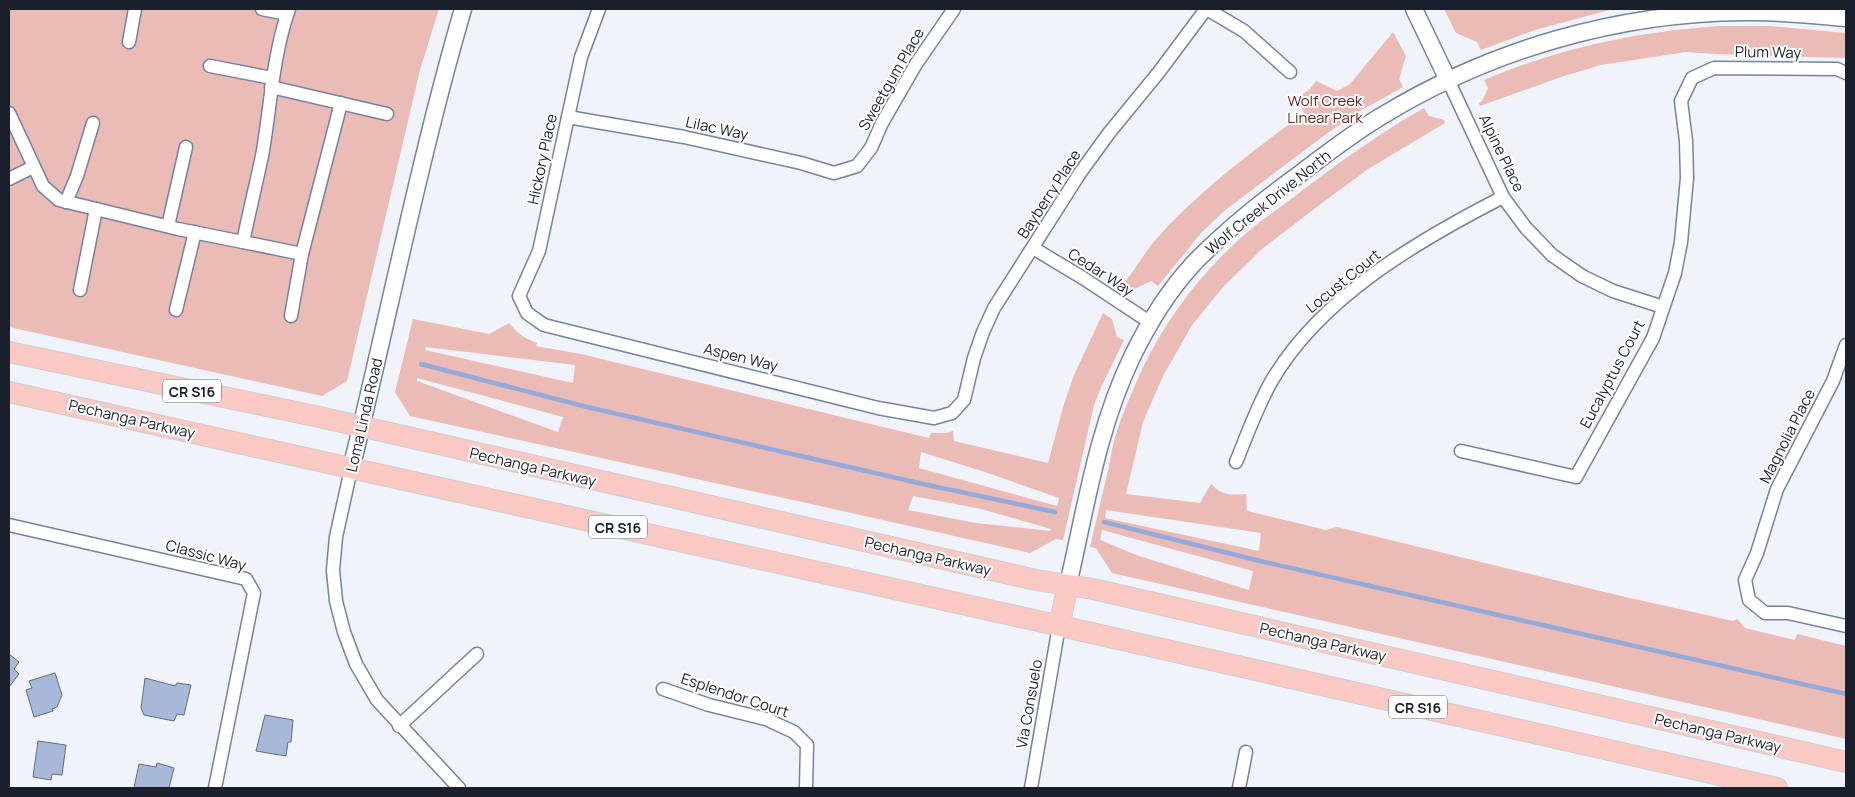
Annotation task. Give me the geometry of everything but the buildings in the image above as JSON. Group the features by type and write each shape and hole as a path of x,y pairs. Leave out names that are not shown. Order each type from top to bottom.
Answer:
{"main road":[{"name":"Pechanga Parkway","path":"9,352 361,427 1846,762"},
{"name":"Pechanga Parkway","path":"9,392 351,469 388,475 1777,788"},
{"path":"1059,626 1068,585"}],"street":[{"path":"129,42 135,9"},
{"path":"243,242 262,155 279,45 288,12 262,9"},
{"name":"Loma Linda Road","path":"459,788 399,726 377,700 356,664 344,632 336,600 334,570 336,536 386,324 406,224 463,9"},
{"name":"Hickory Place","path":"527,313 520,296 539,251 581,57 599,9"},
{"name":"Sweetgum Place","path":"857,166 871,148 882,123 916,64 954,9"},
{"path":"1206,9 1244,31 1290,72"},
{"name":"Bayberry Place","path":"952,413 964,400 974,358 994,308 1092,157 1206,9"},
{"path":"1414,9 1448,80"},
{"name":"Wolf Creek Drive North","path":"1068,585 1100,438 1132,356 1151,324 1170,294 1193,264 1239,221 1329,151 1385,114 1448,80 1487,62 1580,33 1629,22 1687,15 1744,12 1798,13 1846,18"},
{"path":"210,66 387,114"},
{"name":"Plum Way","path":"1692,78 1714,68 1837,69 1846,74"},
{"name":"Eucalyptus Court","path":"1461,451 1576,477 1653,338 1675,273 1681,242 1687,178 1686,142 1680,101 1692,78"},
{"name":"Alpine Place","path":"1448,80 1503,197 1526,228 1552,255 1582,276 1613,291 1663,307"},
{"path":"291,316 302,254 341,103"},
{"path":"9,113 43,186 59,200 195,232 302,254"},
{"name":"Lilac Way","path":"568,117 684,137 834,173 857,166"},
{"path":"66,202 77,176 92,123"},
{"path":"168,226 186,147"},
{"path":"9,179 33,167"},
{"name":"Locust Court","path":"1236,462 1256,413 1272,382 1311,327 1332,307 1429,237 1503,197"},
{"path":"80,290 96,209"},
{"path":"176,310 195,232"},
{"name":"Cedar Way","path":"1033,248 1083,278 1151,324"},
{"name":"Aspen Way","path":"527,313 544,325 878,408 934,418 952,413"},
{"name":"Magnolia Place","path":"1846,345 1833,381 1777,489 1757,553 1745,580 1749,600 1764,613 1788,613 1846,626"},
{"name":"Classic Way","path":"9,525 246,579 254,593 215,788"},
{"name":"Via Consuelo","path":"1031,788 1059,626"},
{"path":"399,726 477,654"},
{"name":"Esplendor Court","path":"663,689 709,704 766,719 794,732 807,745 806,788"},
{"path":"1239,788 1246,752"}],"green space":[{"path":"9,9 439,9 420,70 347,381 322,396 9,327"},
{"path":"1444,9 1613,9 1535,30 1481,50 1477,42 1456,33"},
{"path":"1718,26 1769,26 1846,33 1846,58 1686,52 1601,65 1480,106 1479,103 1482,101 1488,88 1484,80 1549,56 1593,44 1638,35"},
{"name":"Wolf Creek Linear Park","path":"1393,32 1406,56 1399,79 1403,87 1360,111 1326,134 1224,211 1201,233 1158,286 1151,281 1133,290 1124,283 1153,242 1191,203 1246,157 1304,113 1297,98 1310,89 1316,81 1337,91 1350,84"},
{"path":"1424,108 1429,116 1444,120 1445,123 1368,169 1263,248 1223,287 1192,325 1163,376 1143,422 1126,494 1200,503 1211,484 1219,491 1227,494 1246,494 1247,511 1326,530 1337,527 1621,596 1733,621 1737,619 1745,628 1795,640 1797,634 1846,646 1846,739 1112,573 1096,548 1090,547 1113,443 1122,416 1156,343 1184,300 1218,260 1256,225 1344,159","holes":["1106,510 1261,533 1259,551 1105,518","1102,530 1253,571 1249,590 1139,556 1100,540"]},
{"path":"1103,313 1112,319 1117,337 1124,340 1094,405 1063,540 1056,539 1030,553 410,416 395,392 413,319 489,334 509,323 529,340 537,343 536,346 581,354 929,438 931,433 953,431 954,441 1048,463 1074,375","holes":["426,347 575,365 573,383 425,350","417,378 563,417 558,432 417,381","921,452 1059,498 1057,506 919,468","913,496 981,509 1051,529 1050,531 976,523 908,510"]}],"waterway":[{"path":"421,364 587,407 923,484 1055,512"},
{"path":"1104,522 1260,561 1846,694"}]}
